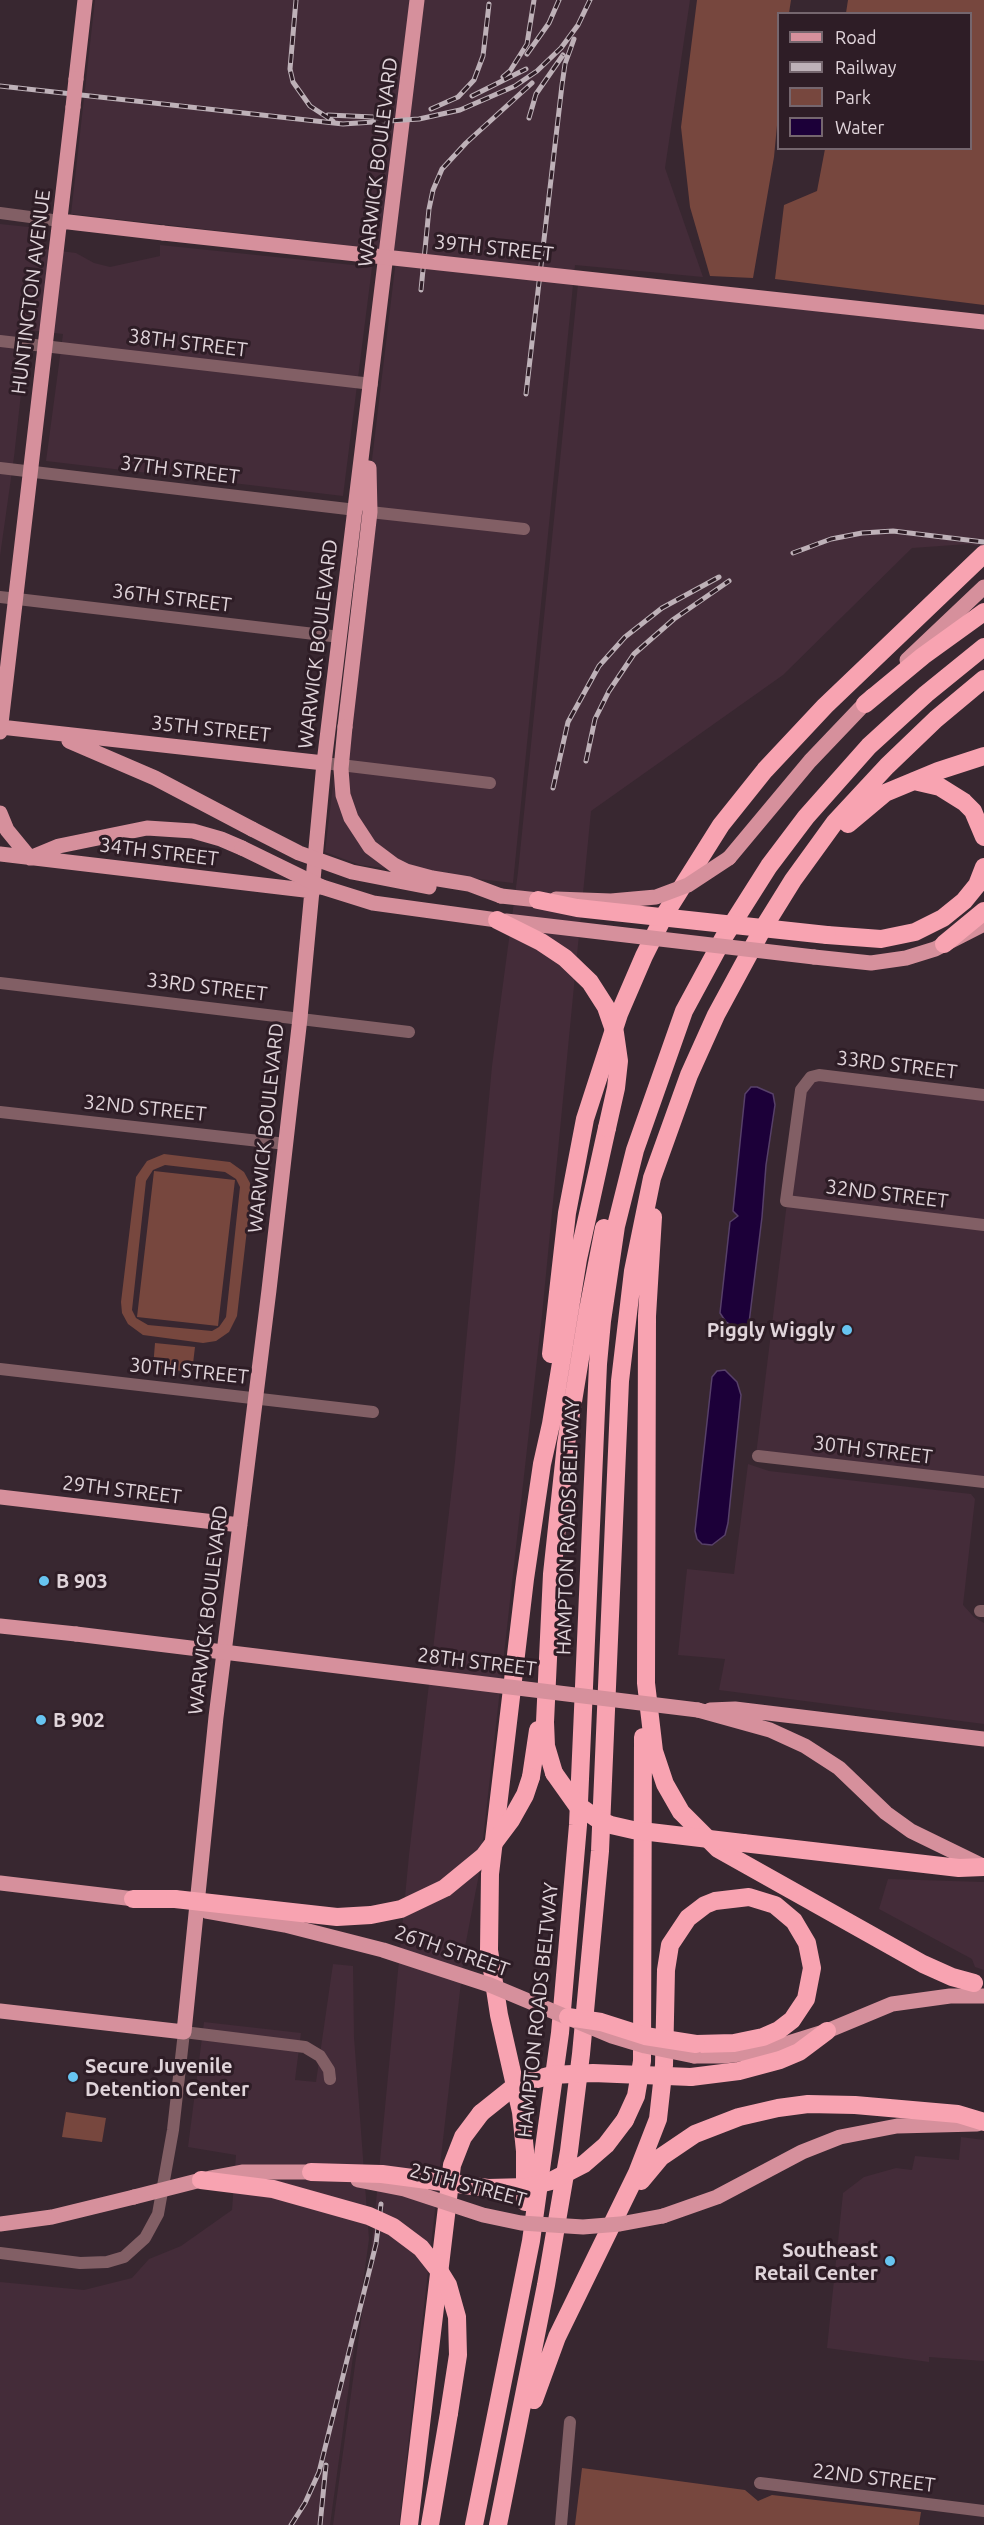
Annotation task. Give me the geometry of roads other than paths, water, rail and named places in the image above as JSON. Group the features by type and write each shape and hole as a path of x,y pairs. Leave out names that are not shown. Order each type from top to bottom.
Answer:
{"highway":[{"path":"542,1464 543,1417 567,1212 576,1161 602,1060 644,956 696,862 721,825 758,778 825,706 984,554"},
{"path":"865,704 923,656 984,612"},
{"name":"HAMPTON ROADS BELTWAY","path":"474,2525 531,2241 553,2088 574,1888 593,1452 602,1322 616,1226 628,1177 652,1097 684,1011 747,900 806,817 842,776 890,726 984,646"},
{"path":"498,2523 550,2261 581,2054 600,1851 620,1381 625,1326 646,1201 694,1063 724,997 794,880 829,830 880,772 913,740 984,679"},
{"path":"794,880 862,810 885,793 984,756"},
{"path":"912,781 940,787 964,802 973,811 984,837"},
{"path":"538,900 577,908 881,939 915,932 943,918 964,901 977,885 984,867"},
{"path":"944,944 984,911"},
{"path":"497,920 541,942 566,958 590,982 606,1007 615,1034 619,1060 616,1088 580,1249 551,1424 542,1464 525,1579 489,1894 489,1950 493,1980 517,2089 525,2151 525,2211 515,2278 515,2326"},
{"path":"684,1011 650,1069 615,1177 597,1264 566,1444 552,1574 547,1672 545,1732 554,1773 576,1804 599,1820 633,1830 959,1868 984,1867"},
{"path":"311,2172 382,2174 488,2188 527,2187 551,2181 584,2164 606,2145 625,2120 636,2096 642,2061 648,1288 654,1212 666,1139"},
{"path":"133,1899 337,1917 371,1915 401,1909 445,1888 484,1857 512,1821 531,1777 547,1672"},
{"path":"646,1683 654,1750 660,1773 681,1812 704,1836 740,1862 923,1964 981,1988"},
{"path":"498,2523 520,2460 533,2403 549,2354 622,2206 648,2148 658,2119 664,2065 666,1970 670,1945 675,1935 695,1912 715,1901 749,1897 775,1905 794,1921 807,1943 813,1968 806,1999 792,2020 779,2030 763,2037 695,2050 645,2036 601,2022 568,2017"},
{"path":"409,2525 452,2165 464,2137 481,2113 511,2089 552,2075 593,2073 691,2077 739,2071 780,2060 799,2052 828,2031"},
{"path":"622,2206 652,2166 678,2144 715,2124 758,2111 808,2104 855,2105 958,2114 984,2123"},
{"path":"201,2180 273,2189 369,2216 393,2227 422,2248 431,2259 448,2285 457,2317 458,2355 430,2525"}],"main road":[{"name":"HUNTINGTON AVENUE","path":"0,729 32,472 85,0"},
{"name":"WARWICK BOULEVARD","path":"184,2032 216,1717 300,1018 324,763 339,637 363,511 367,422 417,0"},
{"name":"39TH STREET","path":"60,221 984,322"},
{"path":"363,511 341,769 343,795 351,818 370,847 406,872 469,884 501,896"},
{"path":"46,732 132,767 299,853 352,872 416,885 538,900 578,899 611,902 656,897 688,885 729,858 810,761 892,674 984,587"},
{"name":"35TH STREET","path":"0,729 46,732 324,763"},
{"path":"0,813 7,830 30,858 59,846 147,828 193,831 242,848 322,887 363,900 435,913 814,957 871,963 887,962 922,954 984,924"},
{"name":"34TH STREET","path":"0,854 313,891"},
{"name":"29TH STREET","path":"0,1497 240,1525"},
{"name":"28TH STREET","path":"0,1626 698,1710 735,1709 984,1739"},
{"path":"698,1710 770,1730 805,1746 839,1768 886,1813 911,1831 984,1867"},
{"path":"0,1883 133,1899"},
{"name":"26TH STREET","path":"174,1902 285,1925 383,1950 460,1974 568,2017"},
{"path":"695,2050 724,2056 764,2050 828,2031 892,2004 950,1996 981,1988"},
{"path":"0,2012 184,2032"},
{"name":"25TH STREET","path":"0,2224 52,2217 242,2172 311,2172 382,2183 483,2215 521,2223 583,2227 620,2224 663,2216 717,2197 802,2152 849,2134 897,2126 984,2123"}],"street":[{"name":"39TH STREET","path":"0,213 60,221"},
{"name":"38TH STREET","path":"0,341 372,384"},
{"name":"37TH STREET","path":"0,468 524,528"},
{"name":"36TH STREET","path":"0,597 339,637"},
{"name":"35TH STREET","path":"324,763 490,783"},
{"name":"33RD STREET","path":"0,983 409,1032"},
{"name":"33RD STREET","path":"786,1201 801,1090 807,1081 819,1075 984,1095"},
{"name":"32ND STREET","path":"0,1112 286,1144"},
{"name":"32ND STREET","path":"786,1201 984,1225"},
{"name":"30TH STREET","path":"0,1369 373,1412"},
{"name":"30TH STREET","path":"758,1456 984,1482"},
{"path":"184,2032 305,2047 321,2056 329,2070 330,2079"},
{"name":"WARWICK BOULEVARD","path":"0,2253 90,2264 119,2260 145,2238 158,2214 173,2130 184,2032"},
{"path":"561,2525 570,2422"},
{"name":"22ND STREET","path":"760,2483 984,2511"}],"water":[{"path":"751,1087 757,1087 773,1094 775,1105 766,1165 749,1323 740,1331 726,1322 720,1313 730,1222 738,1216 733,1211 745,1094"},
{"path":"725,1370 737,1382 741,1395 728,1523 725,1535 712,1545 702,1544 697,1539 695,1531 712,1377 717,1371"}],"railway":[{"path":"296,0 290,69 293,82 310,106 333,121"},
{"path":"503,77 510,71 527,44 534,0"},
{"path":"527,54 549,23 559,0"},
{"path":"0,86 343,124 419,119 460,110 515,86 537,71 561,48 578,25 590,0"},
{"path":"431,109 458,97 474,80 483,56 489,4"},
{"path":"526,394 562,85 565,64 574,39"},
{"path":"529,118 536,94 563,55"},
{"path":"472,96 526,69"},
{"path":"421,290 429,209 433,190 442,169 466,143 532,83"},
{"path":"328,115 373,117"},
{"path":"793,553 831,539 862,533 893,531 984,542"},
{"path":"553,788 568,722 599,666 625,637 662,608 719,577"},
{"path":"586,761 595,719 609,691 634,654 674,619 729,581"},
{"path":"291,2525 305,2503 319,2472 376,2244 381,2204"},
{"path":"320,2525 326,2465"}],"place":[{"name":"Piggly Wiggly","path":"847,1330"},
{"name":"B 903","path":"44,1581"},
{"name":"B 902","path":"41,1720"},
{"name":"Secure Juvenile Detention Center","path":"73,2077"},
{"name":"Southeast Retail Center","path":"890,2261"}]}
